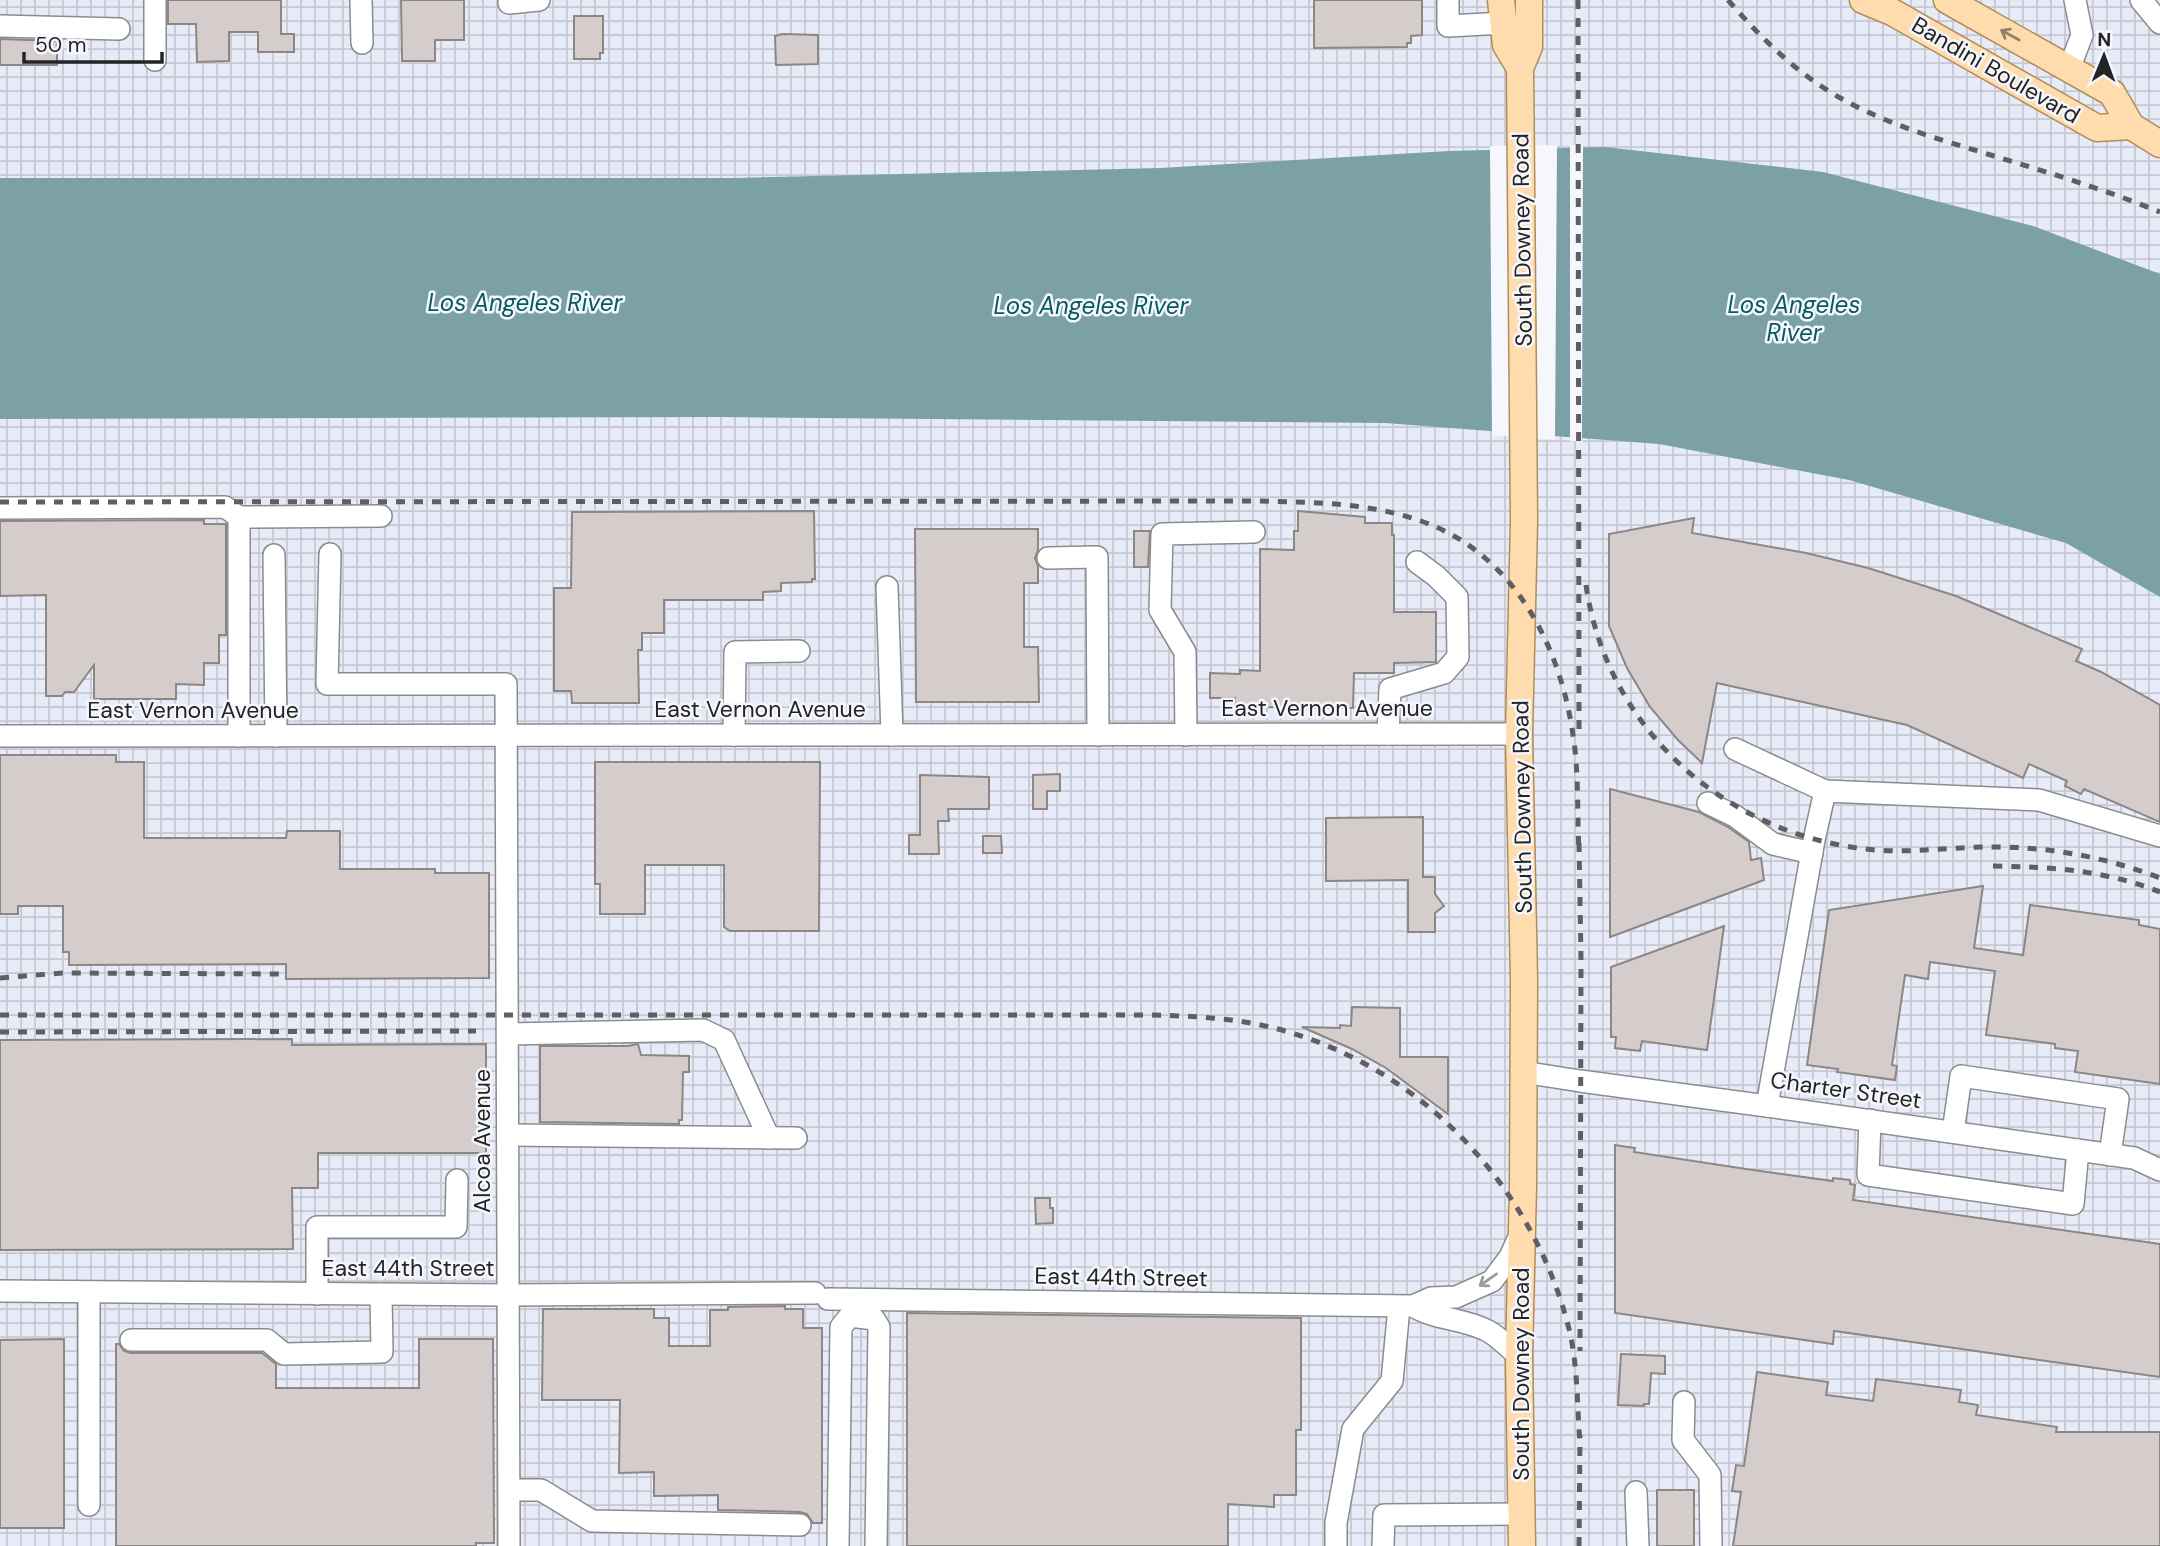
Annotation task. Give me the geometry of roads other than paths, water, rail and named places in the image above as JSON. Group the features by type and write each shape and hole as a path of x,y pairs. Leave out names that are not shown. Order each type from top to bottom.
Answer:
{"main road":[{"name":"South Downey Road","path":"1522,1546 1519,1356 1524,980 1519,734 1524,521 1520,68 1529,47 1529,0"},
{"name":"Bandini Boulevard","path":"1863,0 1892,12 2097,128 2131,126"},
{"name":"Bandini Boulevard","path":"1947,0 2112,93 2131,126 2160,144"},
{"name":"South Downey Road","path":"1502,12 1506,45 1520,68"}],"street":[{"path":"155,0 155,60"},
{"path":"361,0 362,43"},
{"path":"509,2 539,0"},
{"path":"1448,0 1448,26 1502,12"},
{"path":"2069,69 2082,35 2075,0"},
{"path":"2141,0 2160,23"},
{"path":"0,26 119,29"},
{"path":"0,508 225,507 239,517 381,516"},
{"path":"239,517 239,736"},
{"path":"1186,735 1185,652 1160,610 1162,534 1254,532"},
{"name":"Alcoa Avenue","path":"330,554 327,684 506,684 509,1546"},
{"path":"274,555 276,736"},
{"path":"1048,558 1097,557 1098,735"},
{"path":"1388,734 1390,689 1444,673 1458,657 1457,597 1417,562"},
{"path":"887,587 892,735"},
{"path":"734,735 735,652 799,651"},
{"name":"East Vernon Avenue","path":"0,736 1519,734"},
{"path":"1735,748 1825,790 2039,800 2160,836"},
{"path":"1767,1105 1825,790"},
{"path":"1708,803 1735,816 1773,844 1812,853"},
{"path":"508,1034 703,1030 724,1040 769,1138"},
{"name":"Charter Street","path":"1523,1072 2134,1158 2160,1170"},
{"path":"1953,1132 1961,1076 2118,1099 2110,1155"},
{"path":"1870,1120 1868,1175 2073,1204 2078,1150"},
{"path":"509,1135 796,1138"},
{"path":"317,1294 317,1227 456,1227 457,1180"},
{"name":"East 44th Street","path":"0,1291 822,1296 850,1308 1406,1307 1432,1298 1456,1297 1492,1280 1510,1257 1522,1232"},
{"path":"89,1292 89,1505"},
{"path":"131,1340 267,1340 284,1354 382,1352 381,1294"},
{"path":"1336,1546 1336,1523 1353,1429 1392,1381 1406,1307"},
{"name":"East 44th Street","path":"1406,1307 1462,1321 1488,1331 1519,1356"},
{"path":"838,1546 841,1327 850,1308 874,1319 878,1326 876,1546"},
{"path":"1684,1402 1683,1440 1710,1475 1711,1546"},
{"path":"509,1490 541,1490 592,1521 800,1525"},
{"path":"1636,1492 1638,1546"},
{"path":"1383,1546 1384,1515 1522,1514"}],"water":[{"name":"Los Angeles River","path":"1605,147 1823,172 2033,226 2160,274 2160,597 2066,543 1849,480 1659,444 1385,423 720,417 0,419 0,178 735,178 1160,168 1449,151"}],"railway":[{"path":"1578,0 1579,731"},
{"path":"1728,0 1796,67 1821,86 1862,109 1927,135 2078,182 2160,212"},
{"path":"0,502 1253,501 1337,504 1380,510 1421,521 1453,536 1482,555 1506,579 1527,606 1557,668 1567,701 1576,763 1579,852"},
{"path":"1586,585 1599,638 1620,687 1648,730 1684,768 1726,800 1772,824 1822,841 1876,850 2010,847 2076,854 2160,878"},
{"path":"1579,843 1580,1351"},
{"path":"1993,866 2037,867 2098,874 2160,892"},
{"path":"0,978 62,973 285,974"},
{"path":"0,1015 1149,1015 1234,1020 1285,1031 1336,1050 1384,1075 1428,1107 1468,1144 1502,1186 1531,1232 1554,1281 1570,1333 1576,1374 1580,1444"},
{"path":"0,1032 476,1031"},
{"path":"1579,1546 1580,1435"}]}
